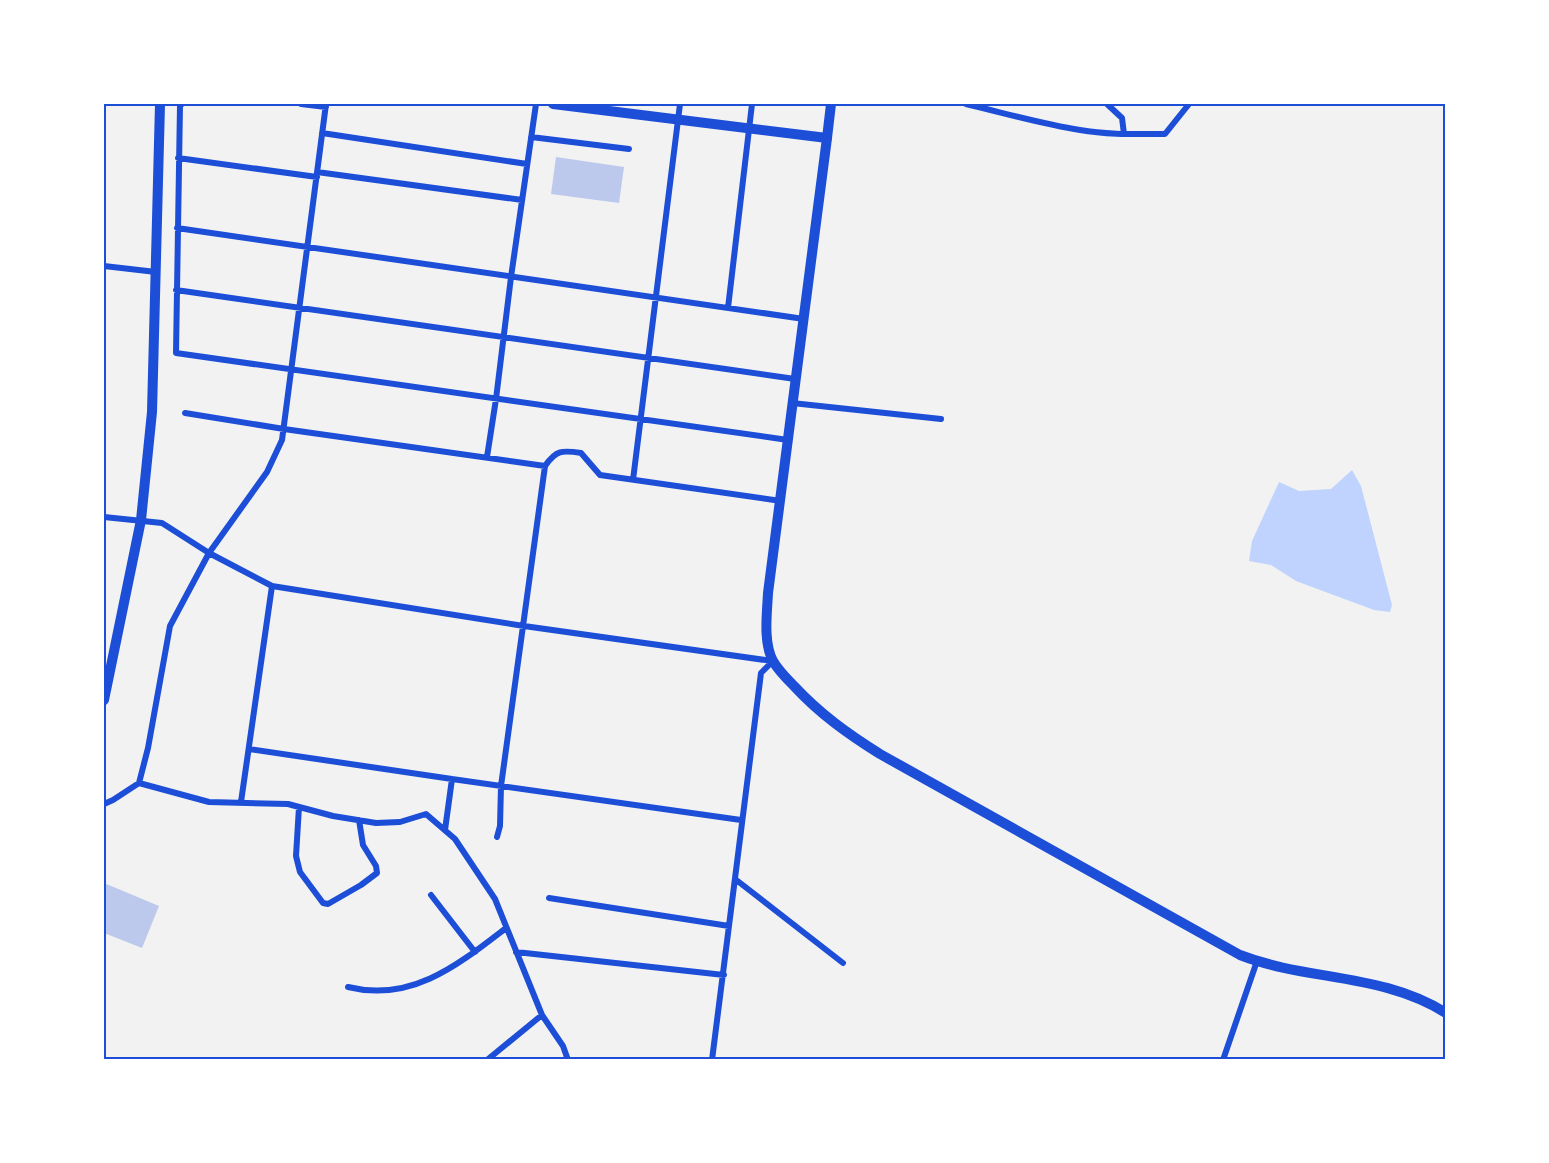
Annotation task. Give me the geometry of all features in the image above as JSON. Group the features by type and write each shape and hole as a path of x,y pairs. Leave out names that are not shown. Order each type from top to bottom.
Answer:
{"main road":[{"path":"104,700 141,520 152,412 160,104"},
{"path":"553,104 827,138"},
{"path":"831,104 768,593 768,642 773,661 785,677 819,711 880,754 1221,945 1276,967 1362,981 1394,989 1446,1013"}],"street":[{"path":"182,104 180,105 178,158 176,352 788,440"},
{"path":"104,804 139,783 148,748 170,626 209,553 267,472 282,440 326,105 301,104"},
{"path":"487,457 536,104"},
{"path":"633,480 680,104"},
{"path":"728,308 752,104"},
{"path":"966,104 1082,131 1124,134 1165,134 1189,104"},
{"path":"1107,104 1122,118 1124,134"},
{"path":"322,133 527,164"},
{"path":"531,137 629,149"},
{"path":"178,158 522,200"},
{"path":"177,228 804,319"},
{"path":"104,266 156,272"},
{"path":"176,290 795,379"},
{"path":"792,403 941,419"},
{"path":"185,413 545,466"},
{"path":"497,837 500,826 501,786 545,466 553,454 566,450 581,453 600,475 781,501"},
{"path":"104,517 162,523 209,553 272,586 524,626 773,661"},
{"path":"241,802 272,586"},
{"path":"712,1059 761,673 773,661"},
{"path":"249,749 741,820"},
{"path":"445,830 452,779"},
{"path":"139,783 209,802 288,804 376,824 400,822 426,814 454,839 495,899 542,1016 563,1046 568,1059"},
{"path":"299,807 296,856 300,872 323,903 328,904 377,873 376,866 363,845 359,820"},
{"path":"735,879 843,963"},
{"path":"431,895 475,952"},
{"path":"549,898 729,926"},
{"path":"348,987 364,991 382,991 414,985 441,975 506,928"},
{"path":"516,952 724,975"},
{"path":"1223,1059 1257,961"},
{"path":"487,1059 542,1016"}],"water":[{"path":"1352,470 1361,486 1392,605 1390,612 1374,610 1296,581 1271,565 1249,561 1252,541 1279,482 1299,491 1331,489"}],"building":[{"path":"556,157 624,167 619,203 551,194"},
{"path":"104,883 159,906 142,948 104,933"}]}
